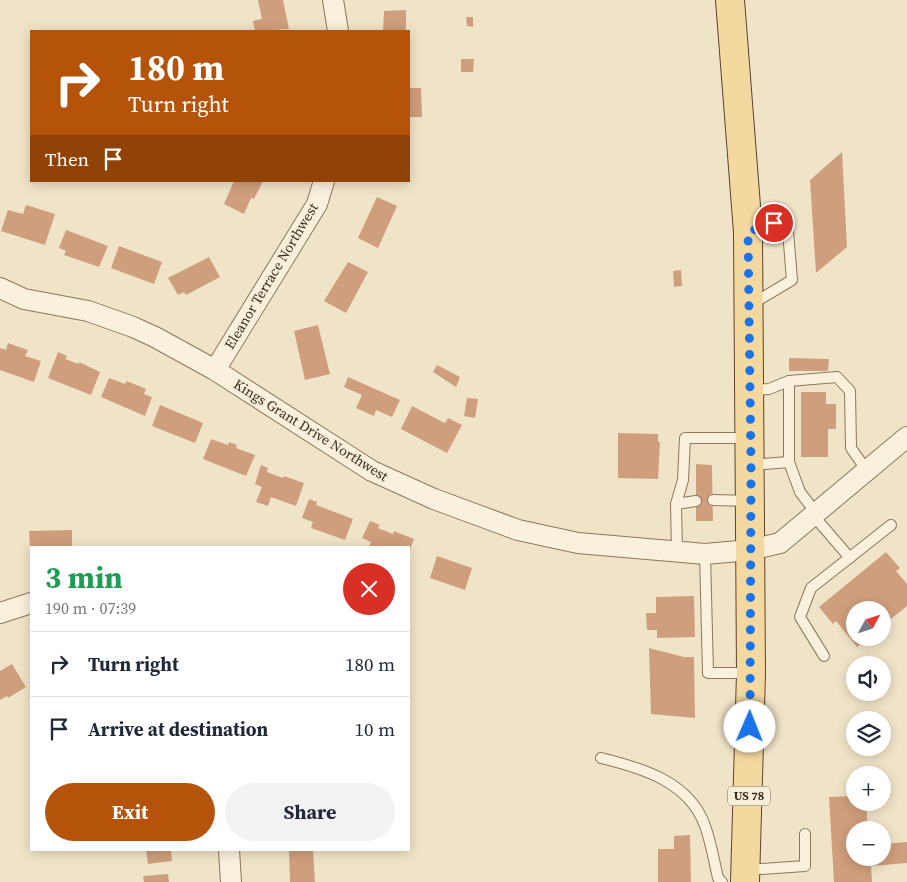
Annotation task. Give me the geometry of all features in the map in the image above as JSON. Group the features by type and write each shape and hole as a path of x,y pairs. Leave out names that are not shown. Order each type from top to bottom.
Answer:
{"main road":[{"name":"US 78","path":"730,0 748,232 751,673 745,876"}],"street":[{"path":"333,0 338,30"},
{"name":"Eleanor Terrace Northwest","path":"215,370 317,204 324,182"},
{"name":"Kings Grant Drive Northwest","path":"0,288 24,298 88,311 133,326 215,370 372,471 434,499 518,530 578,543 705,554 750,550 780,543 907,438"},
{"path":"0,613 30,603"},
{"path":"229,851 231,882"}],"lane":[{"path":"748,232 788,219 792,280 749,306"},
{"path":"750,390 769,390 789,381 837,377 850,391 851,448 866,471"},
{"path":"789,381 788,462 800,492 850,558"},
{"path":"677,553 676,504 684,480 685,438 750,438"},
{"path":"751,466 788,462"},
{"path":"713,500 751,501"},
{"path":"676,504 696,501"},
{"path":"824,656 800,616 811,588 891,525"},
{"path":"705,554 708,673 751,673"},
{"path":"601,758 637,767 671,783 694,803 705,825 718,878 722,882"},
{"path":"745,876 805,866 805,834"}],"building":[{"path":"258,0 283,0 289,29 255,30 253,21 262,19"},
{"path":"406,10 406,30 383,30 384,11"},
{"path":"466,17 473,17 473,27 467,26"},
{"path":"461,59 474,59 473,72 461,72"},
{"path":"410,88 421,88 422,117 410,117"},
{"path":"842,152 847,247 816,273 810,180"},
{"path":"234,182 262,182 254,199 251,198 244,214 224,204"},
{"path":"377,197 397,206 378,248 358,238"},
{"path":"26,205 55,214 45,245 1,231 8,210 23,214"},
{"path":"66,230 108,246 99,267 64,255 66,251 59,248"},
{"path":"119,246 162,262 154,284 111,268"},
{"path":"209,257 220,277 186,295 184,292 178,295 168,278"},
{"path":"348,262 368,272 346,313 324,301"},
{"path":"681,270 682,286 674,287 673,271"},
{"path":"318,325 330,374 305,380 294,331"},
{"path":"8,343 28,350 25,356 41,361 34,382 0,370 0,348 6,350"},
{"path":"58,352 67,356 65,359 79,364 79,362 100,372 91,395 48,378"},
{"path":"789,358 829,359 828,371 789,371"},
{"path":"437,365 460,377 456,387 433,372"},
{"path":"348,377 400,400 392,417 376,410 374,416 356,408 362,395 344,387"},
{"path":"109,378 125,384 127,381 146,389 144,394 152,397 145,416 101,397"},
{"path":"801,392 826,392 826,404 836,404 836,429 828,429 828,457 801,457"},
{"path":"467,398 478,399 475,418 464,416"},
{"path":"160,405 203,423 195,443 152,426"},
{"path":"412,406 445,423 448,418 462,425 447,453 401,429"},
{"path":"618,433 658,434 658,442 660,442 658,479 618,478"},
{"path":"211,439 228,445 229,442 237,445 236,448 255,455 246,476 203,459"},
{"path":"696,464 712,465 713,521 696,521"},
{"path":"261,465 268,468 267,472 304,483 296,506 271,497 268,506 256,502 262,487 255,484"},
{"path":"309,499 317,502 316,505 353,519 345,540 311,528 313,522 302,518"},
{"path":"370,521 380,525 378,528 393,534 394,531 414,539 410,549 410,546 369,546 371,542 362,538"},
{"path":"72,530 72,546 30,546 30,548 29,531"},
{"path":"886,552 900,568 896,571 907,584 907,606 891,619 891,601 846,601 846,633 836,621 833,624 819,607"},
{"path":"437,556 472,568 465,590 430,578"},
{"path":"694,596 695,637 657,638 657,630 647,630 646,613 656,613 656,597"},
{"path":"649,648 684,657 694,657 695,718 651,714"},
{"path":"12,664 26,687 8,698 7,696 0,700 0,671"},
{"path":"846,796 846,811 867,811 867,821 846,821 846,866 871,866 872,882 834,882 829,797"},
{"path":"690,835 691,882 658,882 658,849 674,849 674,836"},
{"path":"907,842 907,863 891,864 891,843"},
{"path":"146,851 171,851 172,861 148,864"},
{"path":"289,851 313,851 315,882 290,882"},
{"path":"168,874 169,882 144,882 143,876"}],"route":[{"path":"750,727 751,466 748,232 774,223"}]}
